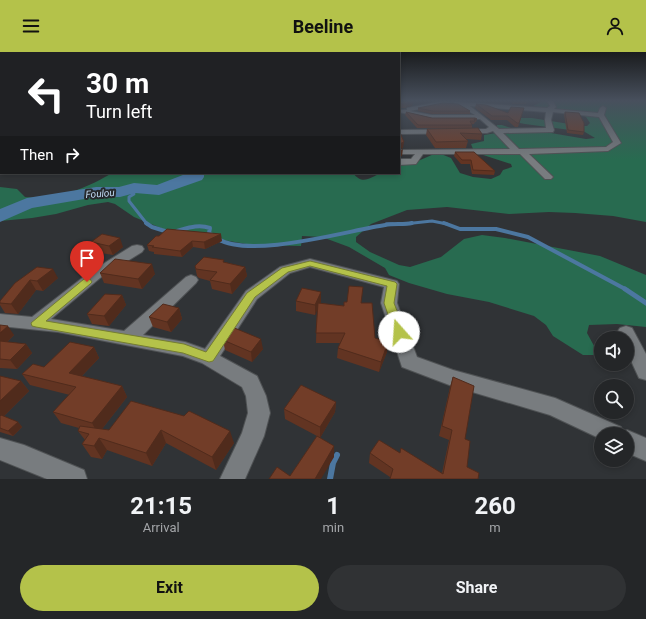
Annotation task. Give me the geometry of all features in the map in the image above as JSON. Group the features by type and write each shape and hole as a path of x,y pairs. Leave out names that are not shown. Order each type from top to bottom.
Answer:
{"street":[{"path":"405,121 409,127"},
{"path":"485,121 548,176"},
{"path":"400,132 409,127 487,131 550,130 548,121"},
{"path":"400,152 608,149 618,143 607,121"},
{"path":"400,162 413,162 421,152"},
{"path":"36,323 95,275 137,249"},
{"path":"209,358 251,295 285,270 310,263 392,284 389,303 409,362 452,378 555,407 598,427"},
{"path":"128,338 191,280"},
{"path":"0,320 36,323 184,349 209,358 250,382 256,396 259,413 253,436 232,479"},
{"path":"634,348 646,372"},
{"path":"634,444 646,450"},
{"path":"0,450 24,457 75,479"}],"green space":[{"path":"517,121 550,121 587,126 590,123 589,121 646,121 646,222 613,216 575,213 549,212 509,214 447,207 407,210 371,224 356,237 356,242 370,252 399,265 410,267 441,257 464,239 482,235 600,256 646,275 646,327 617,324 589,325 587,333 594,346 594,355 583,355 553,336 546,325 534,316 489,302 447,294 409,283 389,275 385,268 349,247 322,237 302,236 301,246 252,245 166,230 134,217 115,204 108,202 88,205 56,214 0,221 0,187 17,189 25,197 48,197 82,188 110,174 354,174 363,180 380,174 400,174 400,163 418,161 434,154 441,154 451,158 460,173 473,177 491,179 500,175 503,170 512,167 511,164 477,153 478,151 473,149 471,144 484,141 484,135 496,133 497,125 502,125 526,133 551,133 586,139 595,138 585,132 525,124"}],"building":[{"path":"414,121 475,121 470,121 472,125 418,125"},
{"path":"566,121 583,121 584,132 568,130"},
{"path":"478,128 482,134 460,133 468,141 436,142 427,129"},
{"path":"400,132 404,142 400,144"},
{"path":"455,152 474,152 495,171 473,170 471,160 462,160"},
{"path":"167,229 221,234 204,242 192,241 180,251 147,245 156,236 159,236"},
{"path":"102,234 120,238 109,246 91,242"},
{"path":"204,257 224,260 223,262 245,267 230,284 210,280 217,272 196,269 195,266"},
{"path":"115,259 152,264 138,279 100,273"},
{"path":"37,267 53,269 37,281 30,280 11,304 0,303 15,283"},
{"path":"349,286 363,287 361,303 372,303 375,338 388,342 381,362 338,348 345,333 316,333 318,303 344,306 344,302 347,302"},
{"path":"302,288 321,292 315,305 296,301"},
{"path":"105,294 122,295 104,316 87,314"},
{"path":"163,304 179,308 167,322 149,317"},
{"path":"0,325 8,326 0,333"},
{"path":"232,327 261,339 251,352 223,340"},
{"path":"0,341 26,344 10,360 0,359"},
{"path":"70,342 94,347 69,373 122,386 92,423 53,412 76,387 22,374 33,364 44,367"},
{"path":"0,376 21,381 0,401"},
{"path":"453,377 474,386 465,439 470,441 467,467 479,473 478,479 390,479 393,469 370,453 379,440 400,453 401,448 443,474 452,430 442,426"},
{"path":"301,385 336,402 320,427 284,409"},
{"path":"131,401 184,416 189,411 230,431 212,457 161,430 146,453 99,438 94,446 82,444 89,434 78,431 80,426 109,430"},
{"path":"1,415 18,422 8,431 0,428"},
{"path":"317,436 334,446 315,479 269,479 277,467 290,476"}],"waterway":[{"name":"Foulou","path":"0,216 27,203 96,192 120,192 134,188 159,190 196,177 196,174"},
{"path":"127,189 134,194 129,197 129,201 146,223"},
{"path":"408,224 432,221 446,224"},
{"path":"146,223 152,227 168,232"},
{"path":"408,224 412,223"},
{"path":"218,239 233,244 253,246 275,245 299,242 388,224"},
{"path":"388,224 404,224"},
{"path":"404,224 408,224"},
{"path":"404,224 408,224"},
{"path":"446,224 460,229 496,229 528,237 627,290"},
{"path":"177,231 201,226 210,228 209,233 212,235"},
{"path":"625,289 646,303"},
{"path":"330,479 333,463 337,455"}],"route":[{"path":"87,282 36,323 184,349 209,358 251,295 285,270 310,263 392,284 389,303 399,332"}]}
